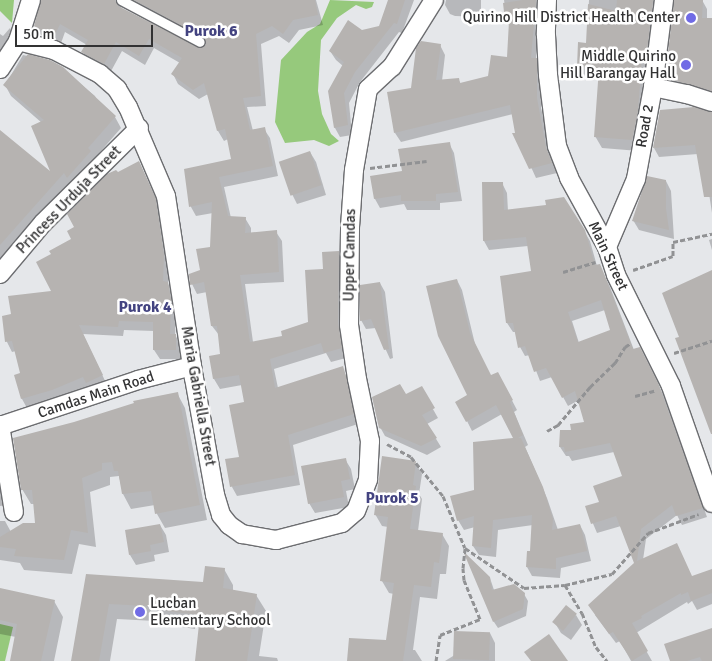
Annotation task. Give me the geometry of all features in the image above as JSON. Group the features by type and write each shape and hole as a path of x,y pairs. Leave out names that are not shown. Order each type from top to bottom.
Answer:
{"street":[{"path":"0,69 18,42 31,0"},
{"name":"Main Street","path":"547,0 548,75 557,146 568,178 609,253 616,275 671,386 709,508"},
{"name":"Road 2","path":"609,253 636,179 653,87 664,0"},
{"name":"Upper Camdas","path":"342,523 356,512 368,479 370,441 357,380 349,325 350,227 354,170 361,119 368,89 392,67 433,1"},
{"name":"Maria Gabriella Street","path":"18,42 54,50 100,74 117,89 139,128 166,196 214,495 221,515 229,525 242,534 276,540 342,523"},
{"path":"653,87 687,94 712,102"},
{"name":"Princess Urduja Street","path":"0,274 43,223 139,128"},
{"name":"Camdas Main Road","path":"0,426 138,380 192,366"},
{"path":"0,426 14,512"}],"lane":[{"path":"121,0 200,42"}],"path":[{"path":"354,170 427,161"},
{"path":"626,273 673,256 673,242 712,234"},
{"path":"563,272 609,253"},
{"path":"547,431 558,425 590,387 615,363 625,347 645,336"},
{"path":"657,358 712,341"},
{"path":"386,444 411,458 443,496 465,548 464,580 480,619 440,635 436,661"},
{"path":"465,548 524,588 565,585 612,574 648,533 709,508"},
{"path":"565,585 582,613 596,647 607,661"}],"green space":[{"path":"0,0 14,0 12,23 0,11"},
{"path":"330,0 374,2 372,7 366,9 356,5 337,18 321,40 318,91 322,114 331,134 339,141 329,146 314,140 285,143 275,122 281,60 307,32 320,24"},
{"path":"0,624 13,627 5,661 0,661"}],"building":[{"path":"41,0 115,0 118,6 200,48 206,44 203,37 134,0 315,0 318,15 293,20 283,34 272,26 256,34 261,96 243,98 250,130 265,127 273,166 219,177 228,216 246,217 245,233 277,230 279,272 240,275 250,342 282,336 281,331 308,322 305,270 323,269 322,252 339,251 338,323 342,348 324,353 321,343 270,359 275,388 343,366 346,376 354,414 288,435 295,475 230,487 225,459 239,457 229,405 244,402 239,375 213,379 209,356 220,354 217,326 211,326 204,282 190,285 189,274 200,270 196,249 210,247 212,202 189,207 184,169 231,159 225,129 217,131 204,83 193,90 171,74 182,58 149,39 139,56 116,42 104,64 81,52 88,40 60,24 54,37 34,26"},
{"path":"388,0 405,0 397,24 394,23 355,72 344,93 348,125 334,128 328,91 344,62 329,51 348,20 362,30 379,26"},
{"path":"536,0 531,58 537,58 537,98 546,148 552,163 529,169 512,133 515,133 510,105 394,133 387,92 411,88 416,48 421,41 441,44 436,80 459,78 460,83 488,76 491,55 507,57 509,21 505,21 503,3"},
{"path":"617,0 653,0 646,58 642,57 638,111 632,140 594,137 599,68 577,67 578,42 586,43 588,4 616,11"},
{"path":"674,0 703,0 702,18 712,18 712,91 669,79 670,62 667,61"},
{"path":"28,54 50,60 63,67 116,116 88,148 91,151 67,178 64,173 0,245 0,130 50,171 31,126 44,120 3,85"},
{"path":"694,107 712,112 712,197 704,197 695,145 653,148 660,110"},
{"path":"450,142 458,192 436,194 436,201 401,201 401,195 374,199 370,176 402,171 398,149"},
{"path":"310,151 322,185 291,196 279,162"},
{"path":"139,161 156,199 164,256 163,281 168,282 171,300 170,334 176,334 176,350 153,350 153,322 119,321 118,327 79,325 103,375 86,383 83,377 52,390 21,399 14,375 20,373 12,341 5,342 2,316 11,314 8,296 51,291 36,262 51,254 49,251 71,239 67,231 74,227 67,214 107,174 116,170 118,172"},
{"path":"647,176 666,180 666,209 669,230 632,221"},
{"path":"482,182 503,182 504,210 546,205 545,200 564,197 585,230 595,265 600,264 633,349 640,347 658,383 703,508 676,516 672,505 641,529 637,561 677,543 692,576 712,569 712,593 691,601 688,592 681,595 681,593 632,623 648,651 632,661 613,632 609,634 588,605 634,563 616,516 591,524 585,506 599,502 593,486 622,476 610,443 565,452 564,447 559,447 560,430 571,430 570,424 584,422 575,391 562,398 546,368 534,372 525,346 518,348 513,323 506,323 500,276 531,271 526,237 483,241","holes":["601,300 610,330 578,342 568,312"]},
{"path":"712,270 711,434 675,338 679,337 662,293"},
{"path":"457,279 470,333 491,375 498,372 513,400 510,402 523,435 518,438 521,438 543,487 553,519 552,530 580,524 587,551 556,558 556,569 526,567 527,551 530,551 532,515 493,520 491,548 472,546 474,516 457,521 450,496 474,490 473,442 513,438 496,405 466,422 455,402 467,395 438,336 426,286"},
{"path":"380,282 389,349 384,350 371,319 360,321 360,285"},
{"path":"400,384 406,394 422,386 435,408 422,415 437,438 421,446 379,428 372,397"},
{"path":"178,392 200,505 155,514 151,491 122,494 118,471 114,471 112,462 102,463 102,470 82,478 88,533 71,530 64,560 14,556 16,549 0,547 0,537 23,523 35,523 32,490 21,490 13,438 74,422 134,403 133,401"},
{"path":"382,456 416,461 413,485 416,486 410,529 443,533 439,563 434,562 431,587 414,585 403,661 347,661 349,638 386,640 394,583 380,581 388,517 374,515"},
{"path":"346,458 350,479 341,481 344,497 308,504 301,466"},
{"path":"160,524 164,542 150,545 151,551 129,555 125,530"},
{"path":"463,551 490,577 492,590 514,584 525,593 523,609 493,622"},
{"path":"205,566 225,568 223,588 257,594 247,661 195,661 200,615 166,611 166,607 109,604 99,661 71,661 86,574 203,582"},
{"path":"0,588 55,600 41,661 10,661 17,624 0,620"},
{"path":"566,605 577,614 563,631 552,622"},
{"path":"712,628 712,661 702,661 700,657 687,661 670,661 664,644"},
{"path":"454,631 490,632 489,660 453,659"},
{"path":"549,634 568,661 531,661 524,652"}],"place":[{"name":"Quirino Hill District Health Center","path":"691,18"},
{"name":"Middle Quirino Hill Barangay Hall","path":"686,65"},
{"name":"Lucban Elementary School","path":"140,612"}],"district":[{"name":"Purok 6","path":"211,31"},
{"name":"Purok 4","path":"145,307"},
{"name":"Purok 5","path":"392,498"}]}
